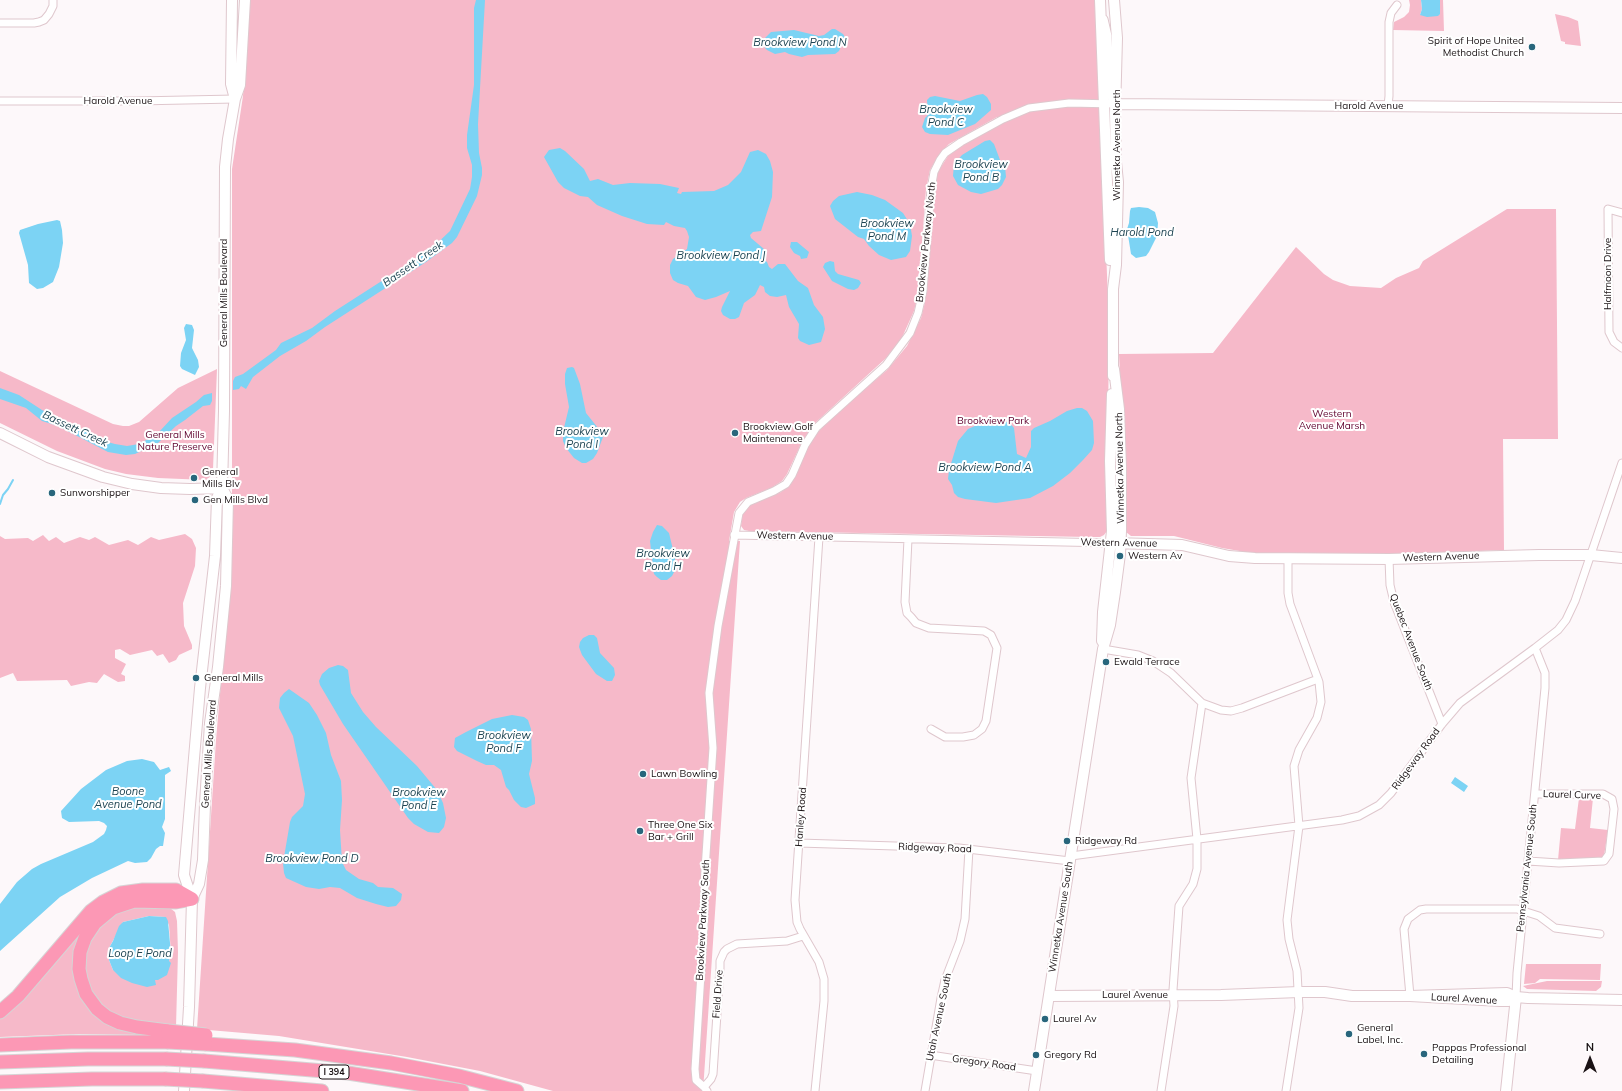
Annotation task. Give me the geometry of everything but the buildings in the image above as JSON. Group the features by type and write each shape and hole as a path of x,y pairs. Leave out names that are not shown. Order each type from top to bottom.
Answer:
{"highway":[{"path":"0,1012 25,988 91,911 110,898 127,892 176,890 192,899"},
{"path":"168,1036 124,1024 107,1017 97,1009 86,994 81,979 79,969 80,952 85,938 91,928 101,917 113,908 134,901 176,902 192,899"},
{"path":"0,1045 168,1036 206,1039 237,1038 295,1050 411,1066 459,1076 516,1091"},
{"name":"I 394","path":"0,1062 88,1059 166,1059 204,1061 348,1073 462,1091"},
{"name":"I 394","path":"0,1082 92,1079 203,1081 322,1091"}],"street":[{"path":"0,23 34,24 47,17 53,6 53,0"},
{"name":"General Mills Boulevard","path":"232,0 231,84 235,100"},
{"name":"General Mills Boulevard","path":"184,1091 189,1007 192,899 184,875 200,688 215,562 217,498 222,488 224,411 225,168 228,139 235,100 242,73 245,0"},
{"name":"Winnetka Avenue North","path":"1113,289 1116,265 1118,182 1116,162 1116,104 1118,38 1114,0"},
{"path":"1100,4 1108,36 1111,98 1112,102 1116,104"},
{"name":"Winnetka Avenue North","path":"1100,4 1110,265 1113,289 1114,370 1119,409 1121,467 1116,543"},
{"path":"1388,106 1389,22 1391,13 1397,5"},
{"name":"Harold Avenue","path":"0,101 136,102 235,100"},
{"name":"Brookview Parkway North","path":"734,535 738,513 741,509 748,502 786,484 792,475 805,445 816,428 886,365 910,333 921,303 931,189 934,172 945,153 960,142 1003,119 1030,108 1069,103 1116,104"},
{"name":"Harold Avenue","path":"1116,104 1622,108"},
{"name":"Halfmoon Drive","path":"1622,213 1608,209 1609,332 1614,342 1622,348"},
{"path":"0,433 48,457 103,477 132,484 161,488 222,488"},
{"name":"Ridgeway Road","path":"799,843 970,849 1070,858 1352,818 1373,810 1391,793 1442,724 1465,698 1535,648 1558,630 1566,620 1572,608 1591,555 1622,463"},
{"name":"General Mills Boulevard","path":"192,899 199,884 203,860 211,717 218,667 226,586 228,499 222,488"},
{"name":"Western Avenue","path":"734,535 1172,544 1190,546 1229,556 1288,559 1389,559 1508,555 1591,555 1622,558"},
{"name":"Brookview Parkway South","path":"706,1089 696,1080 695,1069 704,926 705,870 714,748 710,689 718,626 734,535"},
{"name":"Hanley Road","path":"815,1091 824,1001 824,979 819,962 803,936 797,922 795,900 819,537"},
{"path":"908,539 905,602 911,618 916,623 930,628 984,631 991,635 997,648 986,721 982,729 974,735 963,737 945,737 931,729"},
{"name":"Winnetka Avenue South","path":"1034,1091 1103,649 1110,625 1116,543"},
{"path":"1286,1091 1298,1020 1299,995 1297,971 1289,939 1287,920 1299,826 1294,766 1296,757 1321,707 1322,697 1318,679 1290,604 1288,593 1288,559"},
{"name":"Quebec Avenue South","path":"1389,559 1390,585 1394,602 1442,724"},
{"name":"Pennsylvania Avenue South","path":"1506,1091 1545,681 1543,666 1535,648"},
{"path":"1103,649 1138,656 1159,665 1176,678 1202,703 1221,710 1237,710 1318,679"},
{"path":"1161,1091 1174,1006 1173,990 1178,906 1194,880 1197,869 1197,840 1191,778 1202,703"},
{"name":"Laurel Curve","path":"1528,861 1559,863 1604,861 1609,854 1614,809 1612,799 1603,794 1535,794"},
{"name":"Utah Avenue South","path":"925,1091 930,1055 945,980 960,941 965,919 970,849"},
{"path":"1410,996 1404,934 1406,922 1414,914 1426,909 1513,909 1539,916 1555,928 1600,934"},
{"name":"Field Drive","path":"706,1089 713,1074 720,961 724,952 737,944 788,940 803,936"},
{"name":"Laurel Avenue","path":"1049,996 1221,995 1255,998 1299,995 1325,999 1352,996 1506,993 1516,997 1622,1000"},
{"name":"Gregory Road","path":"930,1055 1037,1071"}],"green space":[{"name":"Brookview Park","path":"250,0 1096,0 1109,325 1107,531 1100,537 1090,537 749,531 744,530 741,526 742,515 745,509 781,492 790,485 809,445 818,432 838,412 887,370 907,346 921,318 925,302 937,173 948,156 957,148 999,125 997,117 949,144 939,155 930,170 926,189 918,295 914,311 900,342 885,359 814,424 802,442 787,474 782,481 771,488 746,498 740,502 734,512 729,541 740,541 703,1091 553,1091 480,1071 407,1057 279,1036 197,1029 216,740 229,590 232,529 232,169 243,96"},
{"path":"1409,0 1421,0 1422,9 1420,15 1440,7 1440,0 1443,0 1444,31 1393,30 1394,22 1404,17 1409,12"},
{"path":"1555,14 1578,21 1581,46 1565,44 1565,42 1561,41"},
{"name":"Western Avenue Marsh","path":"1507,209 1556,209 1558,439 1503,439 1504,550 1410,554 1257,554 1222,548 1174,536 1131,536 1126,532 1119,354 1213,353 1296,247 1324,274 1333,280 1350,286 1381,288 1396,278 1419,268 1423,261"},
{"name":"General Mills Nature Preserve","path":"217,369 213,469 211,476 206,480 158,478 126,474 105,469 57,451 0,423 0,371 113,424 129,426 139,422 178,388"},
{"path":"185,534 192,539 196,548 195,566 183,603 184,626 192,645 192,649 179,655 176,660 169,663 163,654 157,656 152,650 130,655 120,649 115,650 115,658 126,664 121,674 125,676 125,681 118,682 104,674 97,683 89,682 71,686 67,680 17,681 13,673 0,678 0,536 5,539 28,538 33,541 43,535 49,541 56,537 64,543 80,537 89,540 95,537 109,545 128,540 138,545 151,537 159,540"},
{"path":"1579,798 1593,798 1590,828 1608,830 1604,856 1601,858 1558,860 1561,828 1575,829"},
{"path":"134,906 170,908 175,912 177,921 178,952 176,1027 121,1020 100,1007 84,978 85,950 96,930 109,917","holes":["149,916 165,917 169,925 171,954 169,961 155,980 113,970 109,960 109,948 123,922"]},
{"path":"89,918 83,932 87,1001 147,1035 79,1034 0,1037 0,1015"},
{"path":"1526,964 1601,964 1600,980 1540,979 1535,983 1524,984"},
{"path":"1547,981 1602,981 1601,987 1596,991 1527,989 1523,986"}],"water":[{"name":"Bassett Creek","path":"476,0 485,0 478,124 479,153 482,175 477,196 457,237 452,243 426,262 325,327 306,341 280,356 253,377 246,389 241,386 239,389 233,390 233,381 235,377 243,374 276,350 281,343 312,328 335,311 430,250 450,231 470,189 472,177 472,165 467,148 467,135 474,85 474,8"},
{"path":"1421,0 1440,0 1440,14 1438,16 1427,17 1420,15 1422,9"},
{"name":"Brookview Pond N","path":"832,29 835,29 845,37 839,51 835,54 808,55 802,57 785,52 775,54 765,48 765,38 771,32 794,30 819,36 824,35"},
{"name":"Brookview Pond C","path":"983,94 987,97 991,104 991,110 975,124 948,135 930,134 925,132 922,127 925,118 928,115 927,100 930,97 935,96 960,101"},
{"name":"Brookview Pond B","path":"990,140 994,144 1000,160 1005,166 1006,177 998,189 981,194 971,192 958,185 953,176 954,164 962,155 985,141"},
{"name":"Brookview Pond J","path":"560,148 584,169 590,181 598,179 613,185 630,183 660,184 679,188 677,193 681,194 682,192 714,191 728,185 741,172 750,152 758,150 766,154 773,172 772,197 761,231 753,232 750,235 751,238 764,249 763,259 767,262 769,267 772,269 778,264 785,264 798,281 808,288 814,305 823,317 825,329 821,342 809,345 800,341 798,338 799,324 789,307 786,295 777,297 770,296 765,292 764,287 760,285 755,295 744,303 739,317 730,319 723,315 721,311 730,291 705,300 696,297 688,286 673,280 670,273 670,265 673,259 687,249 689,237 685,228 674,226 666,222 664,225 647,224 622,216 597,205 588,197 580,196 564,188 558,182 544,157 549,150"},
{"name":"Brookview Pond M","path":"857,192 872,195 885,200 903,213 910,224 912,236 910,251 906,257 891,260 879,255 864,239 858,237 835,219 830,206 833,201 839,196"},
{"name":"Harold Pond","path":"1131,208 1148,208 1155,212 1158,223 1157,236 1149,252 1146,256 1136,258 1131,254 1127,229"},
{"path":"57,220 60,221 63,243 59,267 53,282 43,288 37,289 29,283 28,265 19,233 20,230"},
{"path":"791,242 797,242 809,252 807,258 801,259 800,256 794,253 790,247"},
{"path":"830,261 834,262 835,271 838,274 859,280 861,283 858,288 854,290 848,289 832,281 823,267 825,263"},
{"path":"186,324 192,325 194,330 192,348 198,360 199,367 195,375 182,369 180,366 181,353 186,340 184,328"},
{"name":"Brookview Pond I","path":"567,368 574,368 580,384 586,413 603,437 597,453 593,459 586,463 582,463 574,458 566,448 563,441 563,432 569,407 565,384 565,374"},
{"name":"Bassett Creek","path":"0,388 19,395 42,410 104,441 127,446 139,444 150,438 159,432 172,418 204,395 212,393 212,401 210,405 203,406 176,426 158,443 135,454 126,455 108,452 58,426 42,421 26,408 0,399"},
{"name":"Brookview Pond A","path":"1082,408 1087,411 1093,421 1094,443 1092,450 1070,473 1053,486 1030,498 996,503 965,499 958,497 954,493 952,485 948,479 949,470 958,441 968,429 984,422 1009,422 1014,428 1017,454 1026,458 1031,447 1031,431 1034,428 1067,411"},
{"name":"Brookview Pond H","path":"657,525 662,526 669,533 675,558 675,570 672,576 667,580 661,580 654,574 650,541"},
{"path":"589,635 594,635 597,638 600,653 614,668 615,675 612,681 607,681 596,674 582,655 579,647 580,642 583,638"},
{"name":"Brookview Pond E","path":"338,665 343,666 348,670 351,693 363,712 376,727 417,766 437,790 443,803 446,818 444,827 439,833 428,832 414,824 408,818 343,724 319,681 322,674 329,668"},
{"name":"Brookview Pond D","path":"289,689 309,703 317,715 326,733 331,755 341,781 342,800 340,830 342,862 346,870 359,879 373,883 378,887 393,888 402,894 401,900 396,906 388,907 357,898 340,888 330,887 319,889 306,887 286,878 283,863 290,822 292,817 303,806 305,794 293,736 279,708 280,698"},
{"name":"Brookview Pond F","path":"512,715 524,717 528,720 531,729 532,761 529,774 535,804 526,808 521,807 514,800 506,787 501,770 494,765 486,765 477,761 457,751 454,747 455,738 492,719"},
{"name":"Boone Avenue Pond","path":"142,759 154,762 160,770 169,767 171,771 165,775 165,819 162,827 165,833 163,846 156,849 147,862 135,863 128,861 92,878 60,897 0,951 0,904 17,882 32,869 41,864 93,842 104,834 106,830 107,826 99,821 69,822 62,818 61,811 81,789 106,770 127,761"},
{"path":"1455,777 1468,786 1464,792 1451,783"},
{"name":"Loop E Pond","path":"149,916 166,917 168,921 171,954 169,961 171,963 167,975 155,980 156,985 147,987 121,978 113,970 109,960 109,948 119,926 123,922"}],"waterway":[{"path":"0,504 3,495 13,480"}],"place":[{"name":"Spirit of Hope United Methodist Church","path":"1532,47"},
{"name":"Brookview Golf Maintenance","path":"735,433"},
{"name":"General Mills Blv","path":"194,478"},
{"name":"Sunworshipper","path":"52,493"},
{"name":"Gen Mills Blvd","path":"195,500"},
{"name":"Western Av","path":"1120,556"},
{"name":"Ewald Terrace","path":"1106,662"},
{"name":"General Mills","path":"196,678"},
{"name":"Lawn Bowling","path":"643,774"},
{"name":"Three One Six Bar + Grill","path":"640,831"},
{"name":"Ridgeway Rd","path":"1067,841"},
{"name":"Laurel Av","path":"1045,1019"},
{"name":"General Label, Inc.","path":"1349,1034"},
{"name":"Pappas Professional Detailing","path":"1424,1054"},
{"name":"Gregory Rd","path":"1036,1055"}]}
